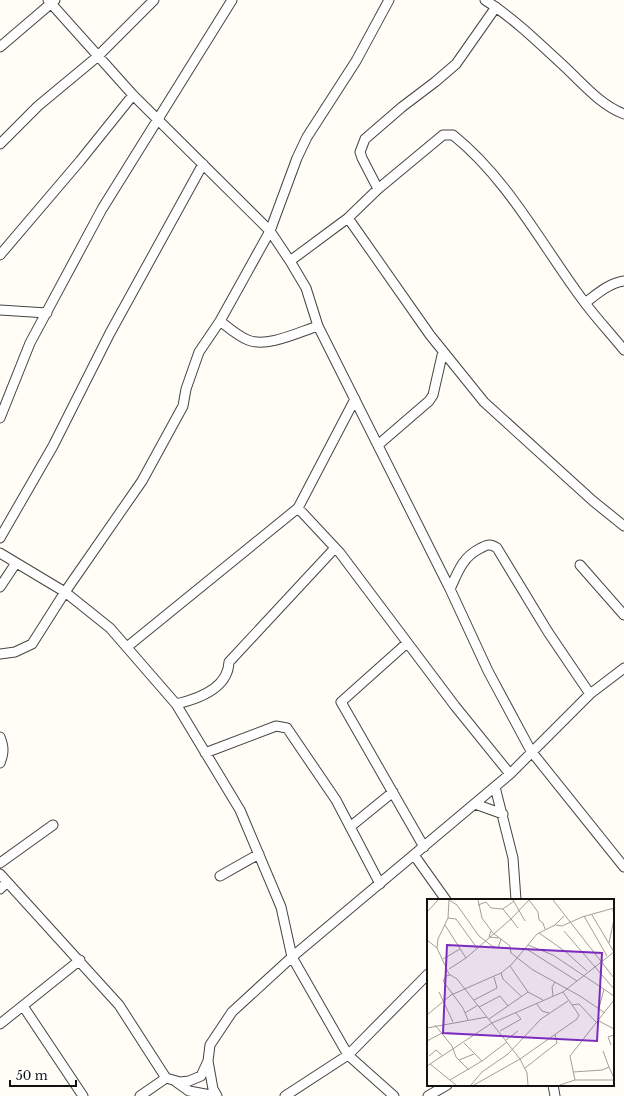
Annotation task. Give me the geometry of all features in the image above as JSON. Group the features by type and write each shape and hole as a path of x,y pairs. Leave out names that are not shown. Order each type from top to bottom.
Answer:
{"street":[{"path":"0,144 38,106 97,58 154,0"},
{"path":"0,418 30,343 102,209 232,0"},
{"path":"0,654 15,652 32,644 65,592 142,481 184,406 186,389 200,352 220,321 270,232 296,158 307,137 356,61 388,0"},
{"path":"485,0 496,7 542,45 602,102 624,114"},
{"path":"0,47 51,1 97,58 132,95 270,232 306,288 318,326 450,589 488,671 531,752 624,867"},
{"path":"378,189 360,152 365,139 456,64 496,7"},
{"path":"1,252 80,161 132,95"},
{"path":"290,261 348,218 378,189 443,135 453,135 473,151 495,175 585,303 624,350"},
{"path":"0,538 53,446 110,333 203,164"},
{"path":"348,218 442,351 484,402 593,501 624,526"},
{"path":"585,303 602,289 624,281"},
{"path":"0,310 47,312"},
{"path":"220,321 234,333 248,341 258,343 269,342 318,326"},
{"path":"378,444 429,401 433,395 442,351"},
{"path":"127,647 298,508 355,399"},
{"path":"298,508 335,548 407,643 510,774"},
{"path":"450,589 463,561 470,554 485,545 493,545 497,548 548,632 590,694"},
{"path":"176,704 197,700 215,689 227,674 229,662 335,548"},
{"path":"0,553 65,592 110,628 176,704 240,810 281,907 292,957 348,1055 394,1096"},
{"path":"0,586 16,563"},
{"path":"580,566 624,615"},
{"path":"407,643 341,702 424,847"},
{"path":"216,1096 212,1089 208,1061 210,1045 232,1012 292,957 510,774 590,694 622,673"},
{"path":"205,753 276,726 287,728 336,800 380,884"},
{"path":"0,737 4,752 0,763"},
{"path":"495,787 513,858 516,899"},
{"path":"350,827 393,792"},
{"path":"475,804 503,814"},
{"path":"0,863 52,825"},
{"path":"220,876 259,854"},
{"path":"414,855 445,899"},
{"path":"0,874 80,960 119,1005 170,1080 189,1091 216,1096"},
{"path":"0,889 8,882"},
{"path":"0,1024 80,960"},
{"path":"285,1096 348,1055 427,975"},
{"path":"23,1006 83,1096"},
{"path":"140,1096 170,1080 180,1082 196,1079 201,1076 208,1061"},
{"path":"428,1096 445,1086"},
{"path":"553,1086 555,1096"}]}
